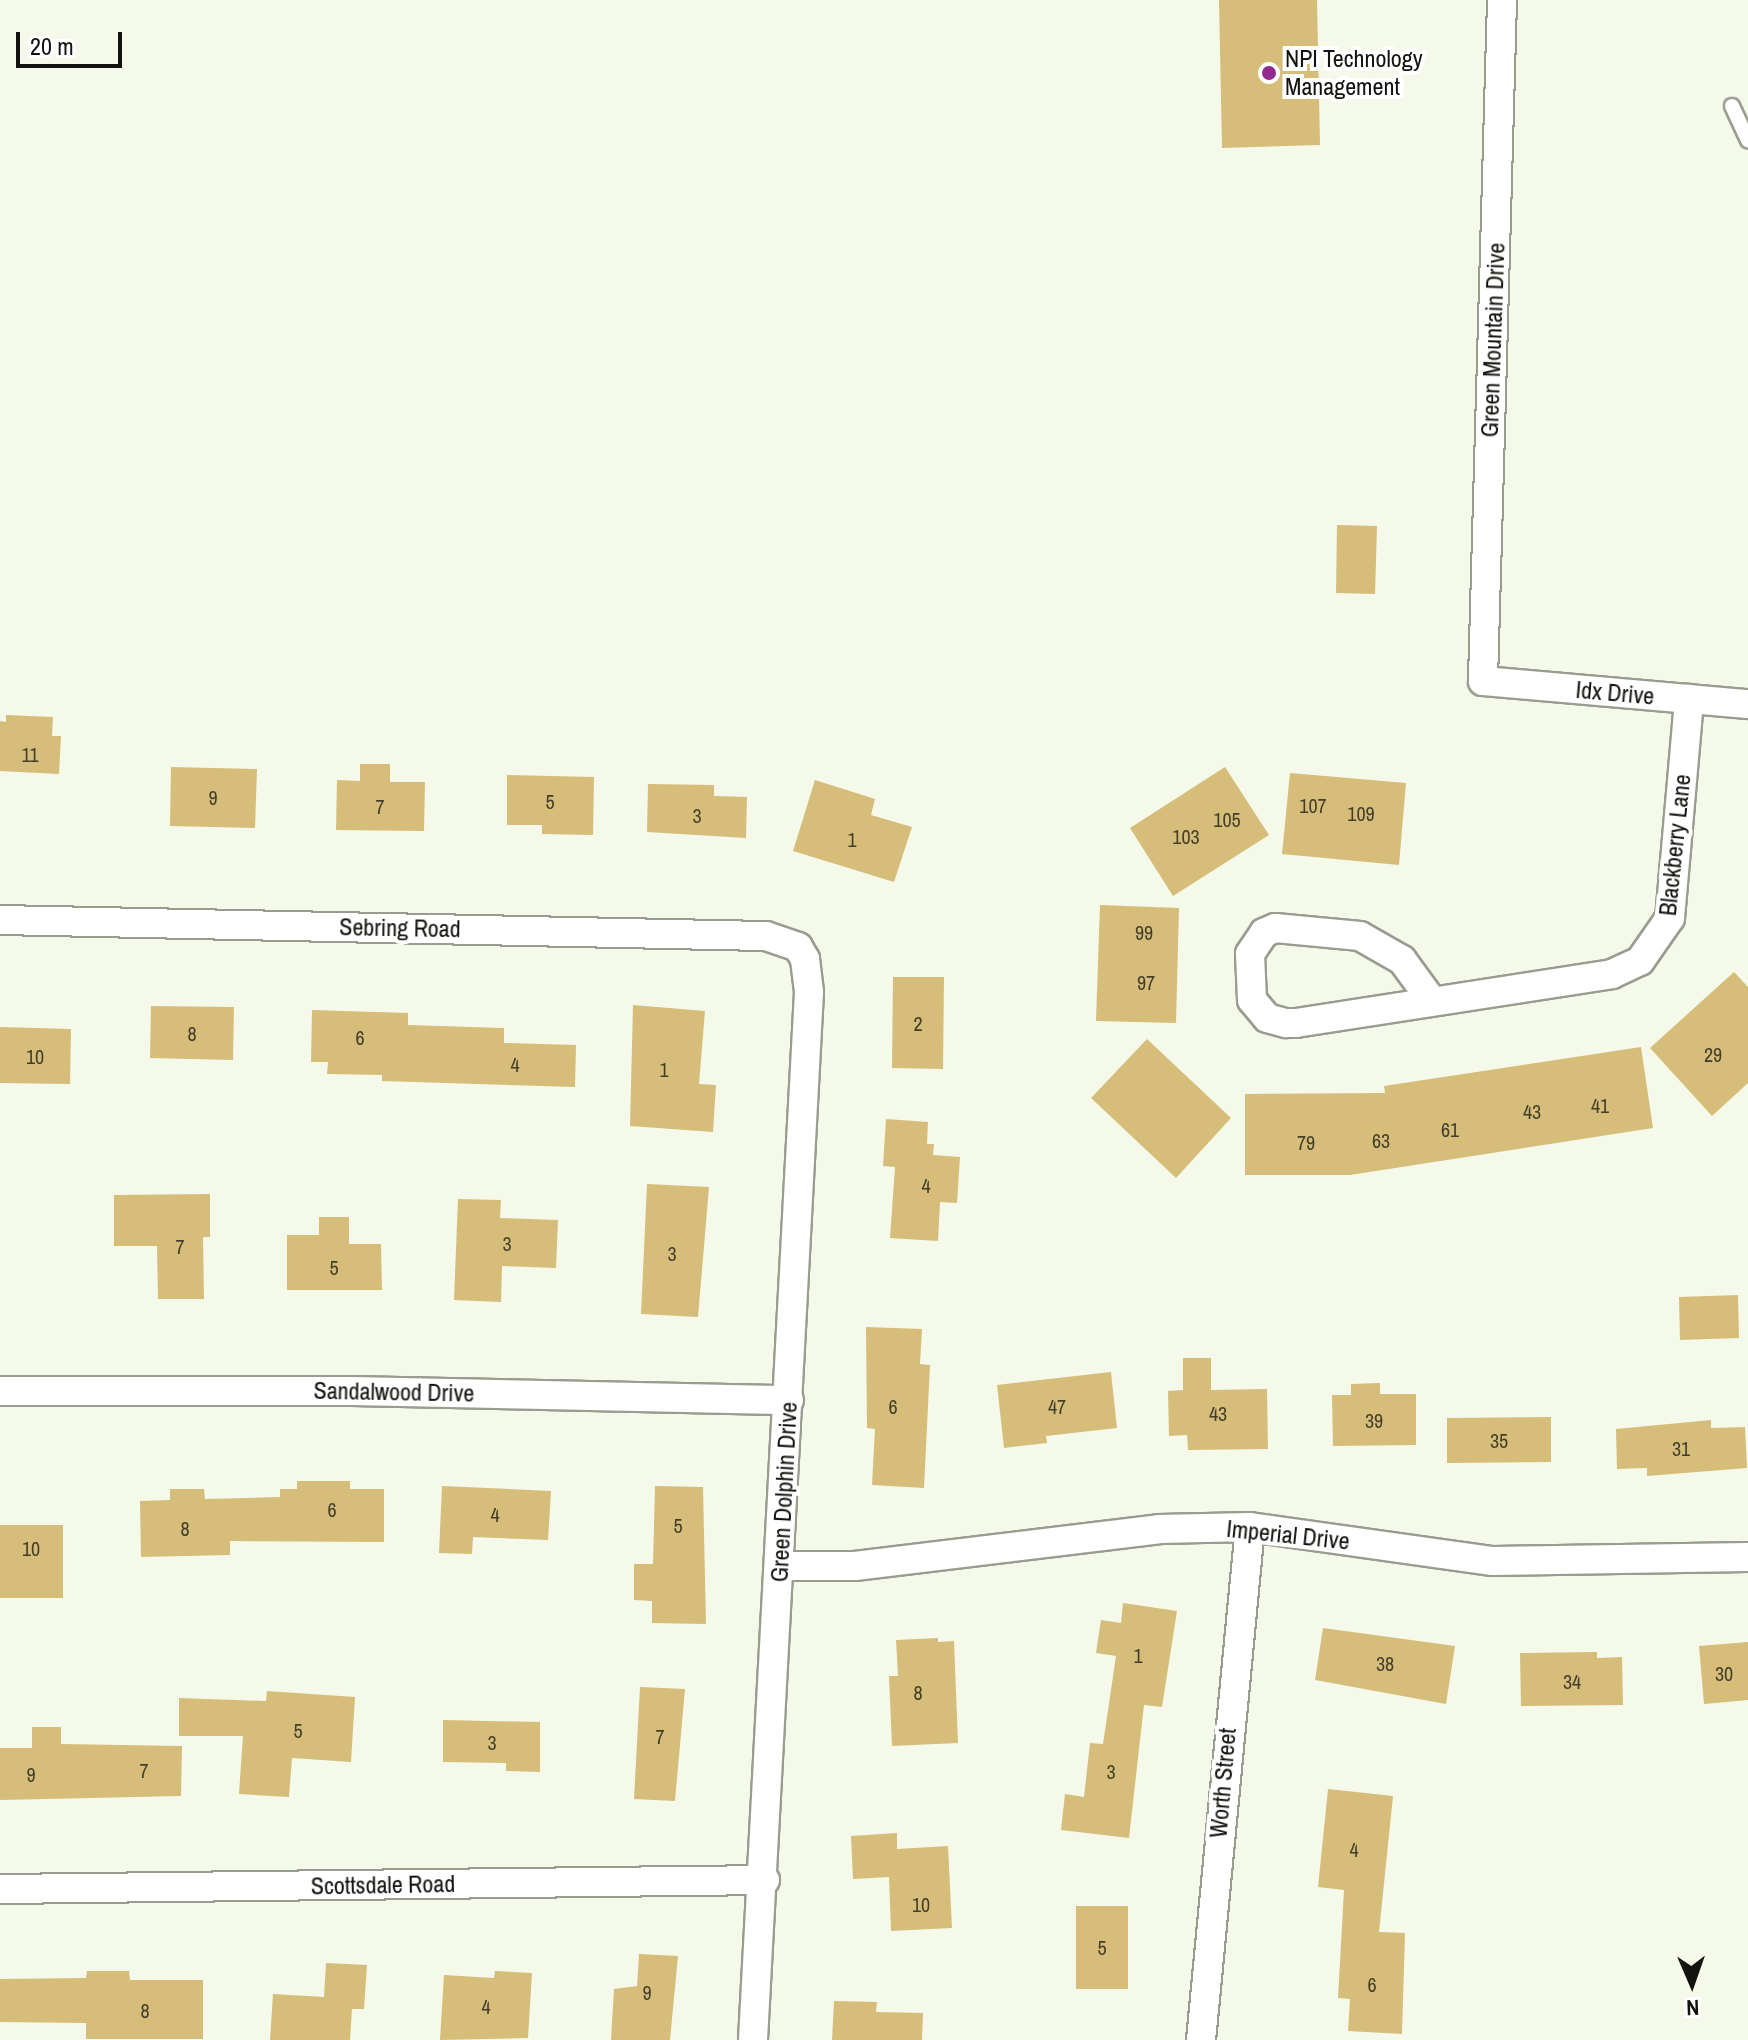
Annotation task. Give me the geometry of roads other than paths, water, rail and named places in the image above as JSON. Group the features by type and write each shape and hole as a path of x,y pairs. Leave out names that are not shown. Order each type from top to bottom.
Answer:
{"street":[{"name":"Green Mountain Drive","path":"1483,681 1502,0"},
{"name":"Idx Drive","path":"1483,681 1748,704"},
{"name":"Blackberry Lane","path":"1432,1001 1402,960 1360,936 1275,928 1264,933 1250,954 1252,1000 1276,1021 1432,1001 1612,974 1651,950 1670,918 1689,699"},
{"name":"Sebring Road","path":"0,920 766,936 798,947"},
{"name":"Green Dolphin Drive","path":"753,2040 765,1880 809,992 809,974 798,947"},
{"name":"Sandalwood Drive","path":"0,1391 336,1391 789,1400"},
{"name":"Imperial Drive","path":"781,1566 855,1566 1159,1529 1250,1527 1493,1561 1748,1557"},
{"name":"Worth Street","path":"1201,2040 1250,1527"},
{"name":"Scottsdale Road","path":"0,1889 765,1880"}],"lane":[{"path":"1732,106 1748,141"}],"place":[{"name":"NPI Technology Management","path":"1269,73"}]}
